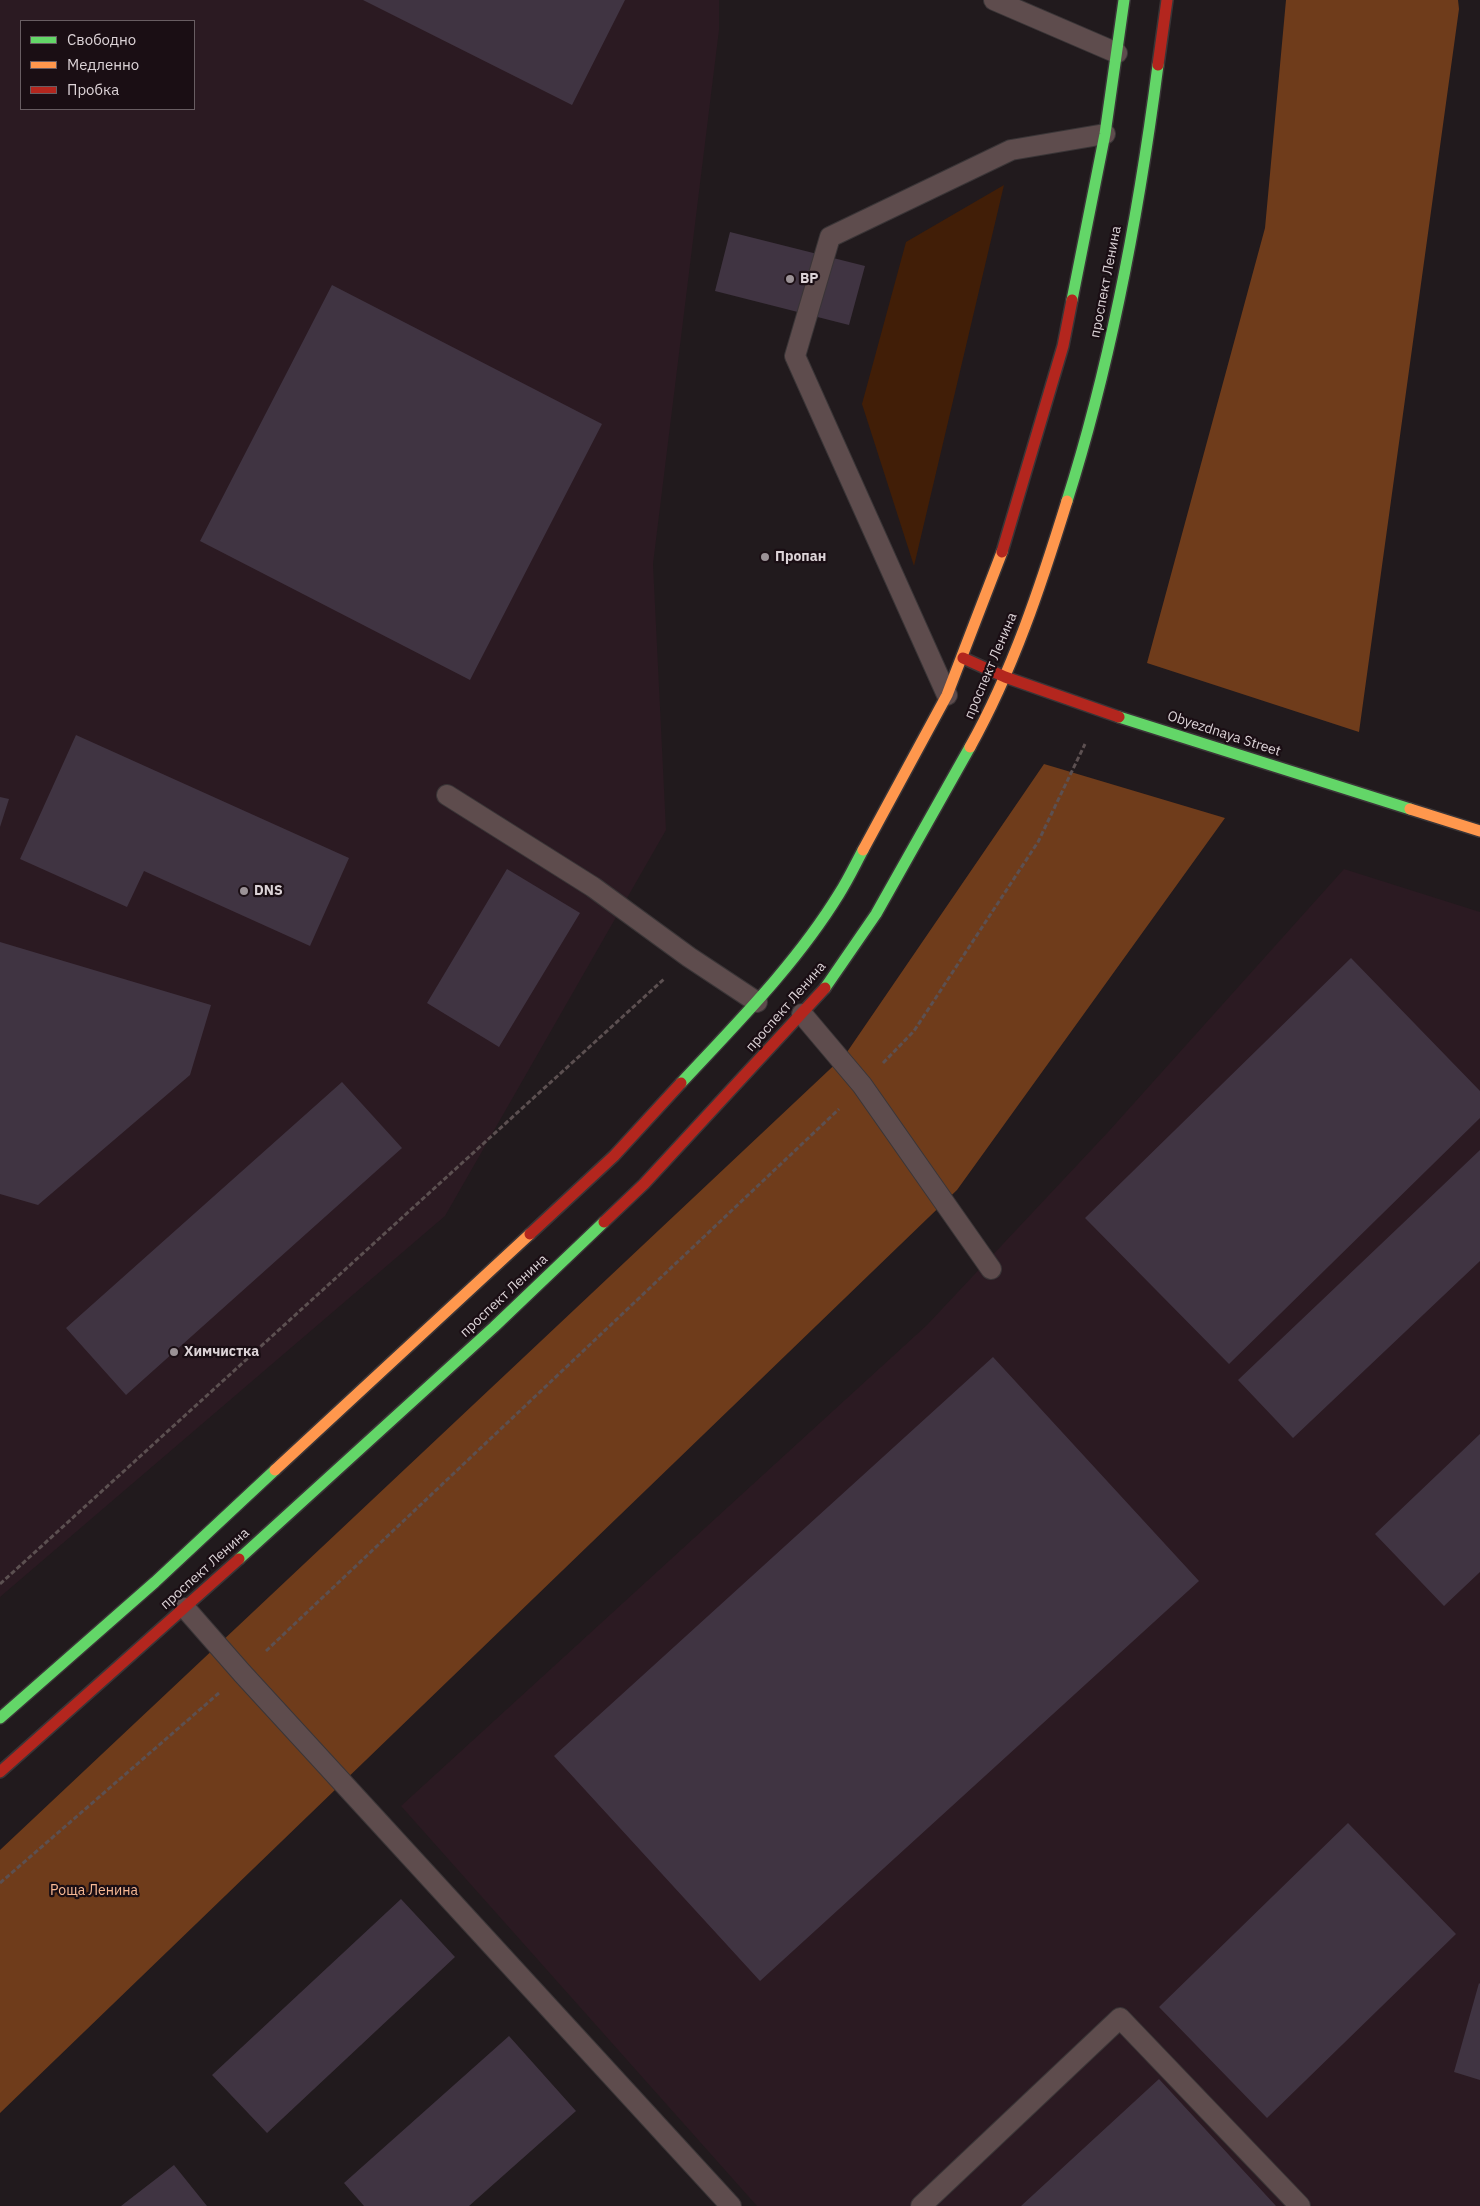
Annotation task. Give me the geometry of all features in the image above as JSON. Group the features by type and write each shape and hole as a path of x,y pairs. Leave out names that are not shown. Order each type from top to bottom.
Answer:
{"main road":[{"name":"проспект Ленина","path":"0,1718 155,1582 614,1156 757,1002 805,942 839,894 947,695 963,658 1007,539 1063,346 1112,127 1117,53 1124,0"},
{"name":"проспект Ленина","path":"0,1772 185,1608 494,1327 637,1190 802,1014 834,977 876,914 986,719 1005,677 1048,563 1084,448 1117,313 1148,143 1168,0"},
{"path":"1138,121 1144,128 1148,143"},
{"name":"Obyezdnaya Street","path":"963,658 1005,677 1101,711 1480,831"}],"lane":[{"path":"994,0 1117,53"},
{"path":"947,695 795,356 830,237 1011,150 1112,127"},
{"path":"447,795 593,887 689,957 757,1002"},
{"path":"802,1014 862,1085 991,1269"},
{"path":"185,1608 242,1673 731,2206"},
{"path":"921,2206 1120,2018 1300,2206"}],"path":[{"path":"0,1883 242,1673 862,1085 914,1031 1038,842 1101,711"},
{"path":"0,1584 689,957"}],"shaded area":[{"path":"0,0 719,0 719,30 653,564 666,830 445,1216 0,1597"},
{"path":"1004,185 914,566 862,404 906,242"},
{"path":"1344,869 1480,912 1480,2206 757,2206 401,1806 927,1325 1109,1131"}],"green space":[{"path":"1286,0 1458,0 1459,9 1359,732 1147,663 1265,228"},
{"name":"Роща Ленина","path":"1044,764 1225,818 957,1190 0,2113 0,1850 845,1055"}],"building":[{"path":"363,0 625,0 572,105"},
{"name":"BP","path":"730,232 865,266 849,325 715,291"},
{"path":"332,285 602,424 470,680 200,541"},
{"path":"76,735 349,858 310,946 144,871 127,907 20,859"},
{"path":"0,797 9,799 0,827"},
{"path":"507,869 580,913 499,1047 427,1003"},
{"path":"0,942 211,1005 190,1075 38,1205 0,1194"},
{"path":"1351,958 1480,1091 1480,1118 1229,1364 1085,1218"},
{"path":"342,1082 402,1148 126,1395 66,1328"},
{"path":"1480,1150 1480,1261 1293,1438 1238,1380"},
{"path":"993,1357 1199,1581 760,1981 554,1756"},
{"path":"1480,1434 1480,1572 1444,1606 1375,1534"},
{"path":"1348,1823 1456,1934 1267,2118 1159,2007"},
{"path":"401,1899 455,1957 267,2133 212,2075"},
{"path":"1480,1984 1480,2080 1454,2072"},
{"path":"509,2036 576,2111 469,2206 364,2206 344,2183"},
{"path":"1159,2079 1276,2206 1021,2206"},
{"path":"174,2165 207,2206 121,2206"}],"traffic: fast":[{"path":"1072,300 1105,134 1124,0"},
{"path":"1067,501 1098,394 1111,339 1133,230 1158,65"},
{"path":"1119,717 1410,809"},
{"path":"825,988 876,914 970,747"},
{"path":"681,1083 765,992 804,945 839,894 863,850"},
{"path":"239,1559 494,1327 604,1222"},
{"path":"0,1718 155,1582 275,1470"}],"traffic: slow":[{"path":"970,747 1000,688 1025,627 1067,501"},
{"path":"863,850 947,695 1002,552"},
{"path":"1410,809 1480,831"},
{"path":"275,1470 530,1234"}],"traffic: jam":[{"path":"1158,65 1167,0"},
{"path":"1002,552 1063,346 1072,300"},
{"path":"963,658 1005,677 1119,717"},
{"path":"604,1222 644,1184 825,988"},
{"path":"530,1234 614,1156 681,1083"},
{"path":"0,1772 239,1559"}],"place":[{"name":"BP","path":"790,279"},
{"name":"Пропан","path":"765,557"},
{"name":"DNS","path":"244,891"},
{"name":"Химчистка","path":"174,1352"}]}
